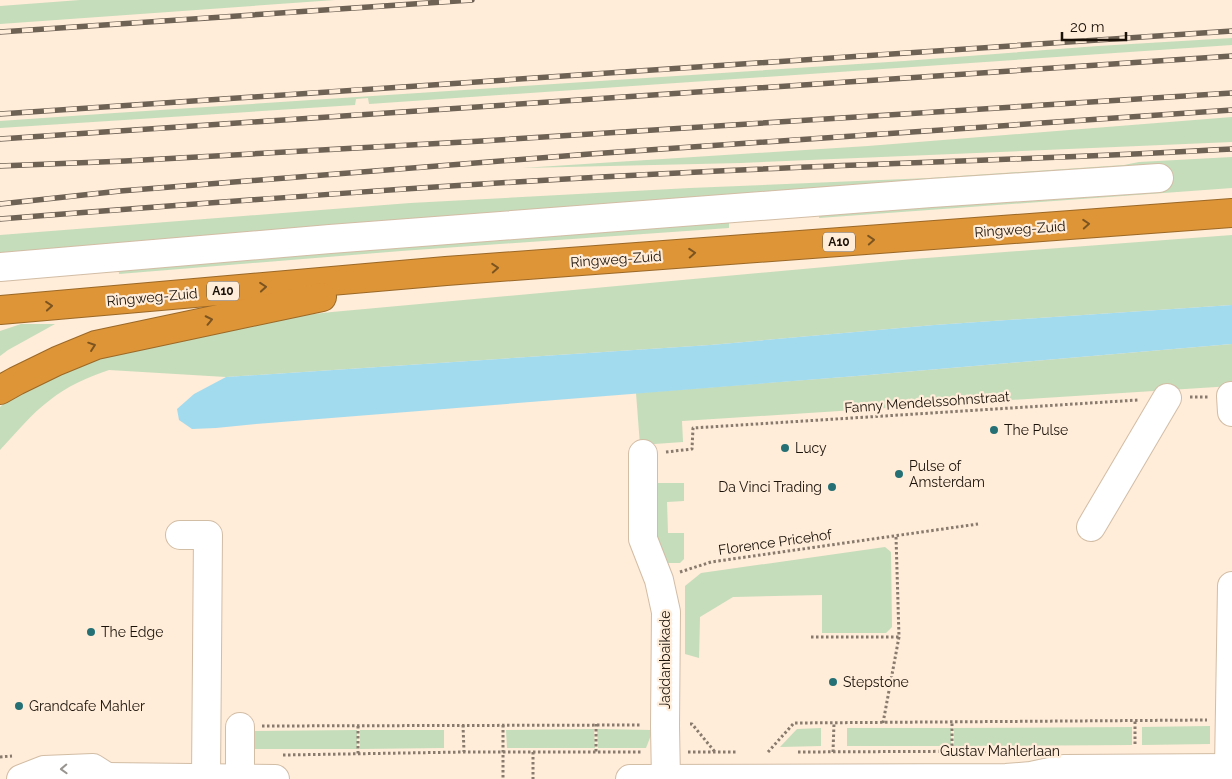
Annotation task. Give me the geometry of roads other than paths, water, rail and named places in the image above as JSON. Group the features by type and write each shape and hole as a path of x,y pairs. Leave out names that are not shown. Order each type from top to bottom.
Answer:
{"highway":[{"name":"Ringweg-Zuid","path":"0,310 446,271 1232,213"},
{"name":"A10","path":"0,390 16,380 96,345 446,271"}],"street":[{"path":"0,267 380,235 931,193 1159,178"},
{"path":"1232,396 1232,412"},
{"path":"1090,527 1167,398"},
{"name":"Jaddanbaikade","path":"643,454 643,539 659,580 666,612 666,778"},
{"path":"180,535 208,534 206,778"},
{"path":"1230,768 1229,720 1232,586"},
{"path":"240,727 240,778"},
{"path":"21,779 44,770 93,768 105,778 275,779"},
{"name":"Gustav Mahlerlaan","path":"630,779 1006,778 1031,776 1064,769 1230,768"}],"water":[{"path":"1232,305 1232,344 216,428 192,429 179,420 177,409 194,394 226,377 710,345 934,325"}],"railway":[{"path":"0,32 472,0"},
{"path":"0,114 1232,31"},
{"path":"0,139 1232,56"},
{"path":"0,166 482,141 1232,93"},
{"path":"0,204 120,191 590,154 1232,110"},
{"path":"0,219 524,181 1232,149"}],"place":[{"name":"The Pulse","path":"994,430"},
{"name":"Lucy","path":"785,448"},
{"name":"Pulse of Amsterdam","path":"899,474"},
{"name":"Da Vinci Trading","path":"832,487"},
{"name":"The Edge","path":"91,632"},
{"name":"Stepstone","path":"833,682"},
{"name":"Grandcafe Mahler","path":"19,706"}]}
